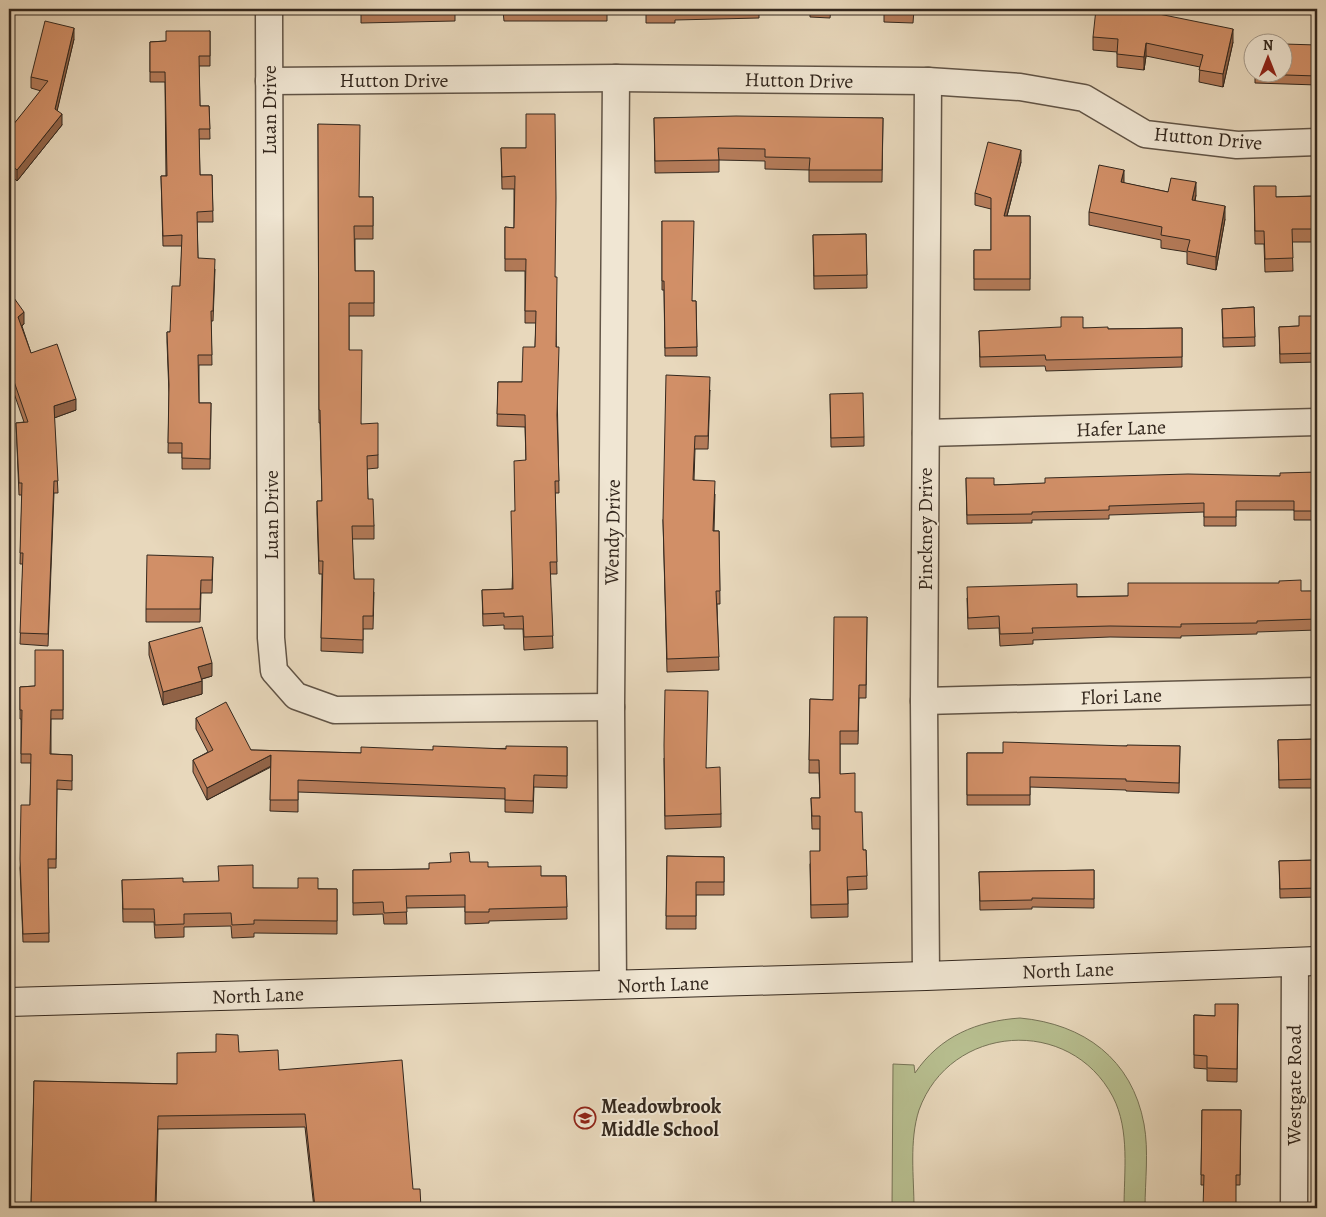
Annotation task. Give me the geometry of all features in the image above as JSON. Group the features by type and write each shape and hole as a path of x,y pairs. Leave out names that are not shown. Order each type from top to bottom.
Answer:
{"street":[{"name":"Luan Drive","path":"269,9 271,638 274,671 296,696 335,710 611,707"},
{"name":"Hutton Drive","path":"269,81 616,78 928,81 1020,87 1084,98 1145,134 1237,145 1317,142"},
{"name":"Wendy Drive","path":"613,986 611,707 616,78"},
{"name":"Pinckney Drive","path":"926,976 924,701 928,81"},
{"name":"Hafer Lane","path":"926,433 1317,422"},
{"name":"Flori Lane","path":"924,701 1317,691"},
{"name":"North Lane","path":"9,1002 613,986 1306,961"},
{"name":"Westgate Road","path":"1294,1208 1306,961"}],"green space":[{"path":"1020,1018 1065,1028 1084,1037 1102,1049 1116,1063 1129,1081 1138,1101 1144,1124 1147,1155 1145,1208 1124,1208 1125,1151 1122,1123 1113,1097 1094,1070 1069,1052 1041,1042 1011,1040 983,1046 956,1060 934,1081 919,1110 914,1134 914,1208 892,1208 893,1064 914,1065 915,1073 936,1049 961,1033 989,1023"}],"building":[{"path":"361,9 455,9 455,11 361,12"},
{"path":"503,9 607,9 607,11 504,11"},
{"path":"646,9 710,9 675,10 675,13 646,12"},
{"path":"884,9 913,9 913,12 884,11"},
{"path":"1096,9 1150,9 1149,12 1233,29 1223,74 1199,70 1203,55 1146,43 1144,57 1117,54 1118,39 1093,37"},
{"path":"45,21 74,28 55,109 62,114 17,170 9,163 9,130 48,81 31,77"},
{"path":"166,31 210,31 210,56 199,56 200,106 209,106 210,129 199,129 200,175 212,175 213,211 197,212 198,258 215,259 213,311 211,311 212,355 198,355 199,403 211,403 210,459 182,458 182,443 168,443 169,385 167,332 170,332 172,286 180,286 182,235 163,236 161,176 167,176 165,72 150,72 150,42 166,41"},
{"path":"1294,44 1317,45 1317,76 1294,75"},
{"path":"526,114 555,114 555,277 557,277 556,347 559,347 557,415 559,481 555,481 557,562 550,562 553,636 524,637 523,616 504,617 504,613 483,614 482,590 513,589 511,511 515,511 514,461 526,460 525,415 497,414 498,382 522,382 523,347 535,347 536,311 525,311 526,259 505,259 505,227 514,228 515,176 502,177 501,148 526,148"},
{"path":"736,116 883,118 882,170 809,170 810,158 765,157 765,149 718,148 719,160 655,161 654,118"},
{"path":"318,124 360,125 359,197 373,197 373,226 354,226 355,271 374,271 374,303 349,303 349,350 362,350 361,424 378,423 378,455 367,456 368,499 373,499 374,526 352,526 354,579 374,579 373,616 363,616 363,640 321,638 323,561 319,561 317,501 322,501 319,410"},
{"path":"988,142 1021,150 1004,216 1030,216 1030,279 974,279 974,250 991,250 991,198 975,193"},
{"path":"1099,165 1124,170 1121,182 1168,192 1171,178 1196,182 1192,200 1225,206 1216,257 1187,251 1190,240 1161,235 1162,227 1089,212"},
{"path":"1254,186 1276,186 1276,197 1317,196 1317,229 1292,229 1293,258 1265,259 1264,231 1255,231"},
{"path":"662,221 694,221 692,301 696,301 697,347 665,348"},
{"path":"866,234 867,275 814,276 813,235"},
{"path":"9,291 24,312 18,317 31,353 57,344 76,399 54,406 58,481 54,481 48,634 20,633 23,553 20,553 22,483 19,483 16,423 28,422 9,367"},
{"path":"1254,307 1255,337 1223,338 1222,309"},
{"path":"1299,316 1317,316 1317,353 1280,354 1279,327 1299,326"},
{"path":"1061,317 1083,317 1083,328 1182,328 1182,357 1046,360 1045,355 980,357 979,331 1061,327"},
{"path":"666,375 710,377 708,436 695,436 693,480 715,481 713,531 719,531 720,591 716,591 719,657 667,659 663,520"},
{"path":"863,393 864,437 831,438 830,394"},
{"path":"1317,472 1315,511 1294,511 1294,501 1236,501 1236,517 1204,517 1204,503 1109,506 1109,510 1032,512 1032,514 967,515 966,478 994,478 994,485 1045,483 1045,478 1188,474 1280,476 1280,473"},
{"path":"147,555 213,557 212,580 201,580 200,609 146,609"},
{"path":"1301,580 1301,591 1317,591 1317,619 1257,621 1257,623 1181,624 1181,627 1032,628 1033,633 1000,634 999,616 968,618 967,587 1077,584 1077,597 1128,596 1128,583 1279,583 1279,581"},
{"path":"834,617 867,617 866,685 859,685 858,731 840,731 840,774 855,773 855,812 862,812 863,850 866,850 867,876 847,877 848,904 811,905 810,851 820,851 820,816 812,816 811,798 820,798 819,760 809,760 810,699 833,700"},
{"path":"202,627 212,663 198,667 202,681 163,692 149,642"},
{"path":"35,650 63,650 63,710 51,710 50,754 72,755 72,781 57,780 56,859 48,859 49,933 23,934 20,859 21,805 30,805 31,754 21,754 22,710 20,710 20,687 35,686"},
{"path":"665,690 708,691 706,768 720,767 721,814 665,816"},
{"path":"226,702 251,750 361,753 361,747 433,750 433,746 506,749 506,746 567,747 567,776 534,775 533,801 505,800 505,788 298,780 298,800 270,800 271,755 207,788 193,760 213,750 196,718"},
{"path":"1317,739 1316,779 1279,780 1278,740"},
{"path":"1003,742 1180,746 1179,783 1126,781 1126,779 1030,777 1030,795 967,795 967,753 1003,753"},
{"path":"469,852 470,862 488,862 488,867 541,866 541,876 566,876 567,907 489,909 489,912 465,912 465,895 406,896 407,912 384,913 383,902 353,903 353,870 429,869 429,863 451,862 450,853"},
{"path":"667,856 724,857 724,882 696,882 696,916 666,916"},
{"path":"1317,860 1317,888 1280,889 1279,861"},
{"path":"253,865 253,888 298,888 298,878 318,878 318,889 337,889 337,921 254,920 254,924 232,925 231,913 184,914 184,924 155,925 154,909 123,909 122,880 183,878 183,882 219,881 218,866"},
{"path":"1094,870 1094,899 1032,898 1032,900 980,901 979,872"},
{"path":"1215,1004 1238,1004 1237,1069 1207,1068 1207,1056 1194,1055 1194,1015 1215,1016"},
{"path":"216,1034 238,1035 239,1052 278,1050 279,1070 402,1060 413,1189 420,1189 421,1208 315,1208 305,1114 158,1116 155,1208 31,1207 34,1081 177,1084 177,1053 216,1052"},
{"path":"1202,1110 1241,1110 1240,1175 1236,1175 1236,1208 1203,1208 1204,1175 1201,1175"}],"place":[{"name":"Meadowbrook Middle School","path":"585,1118"}]}
